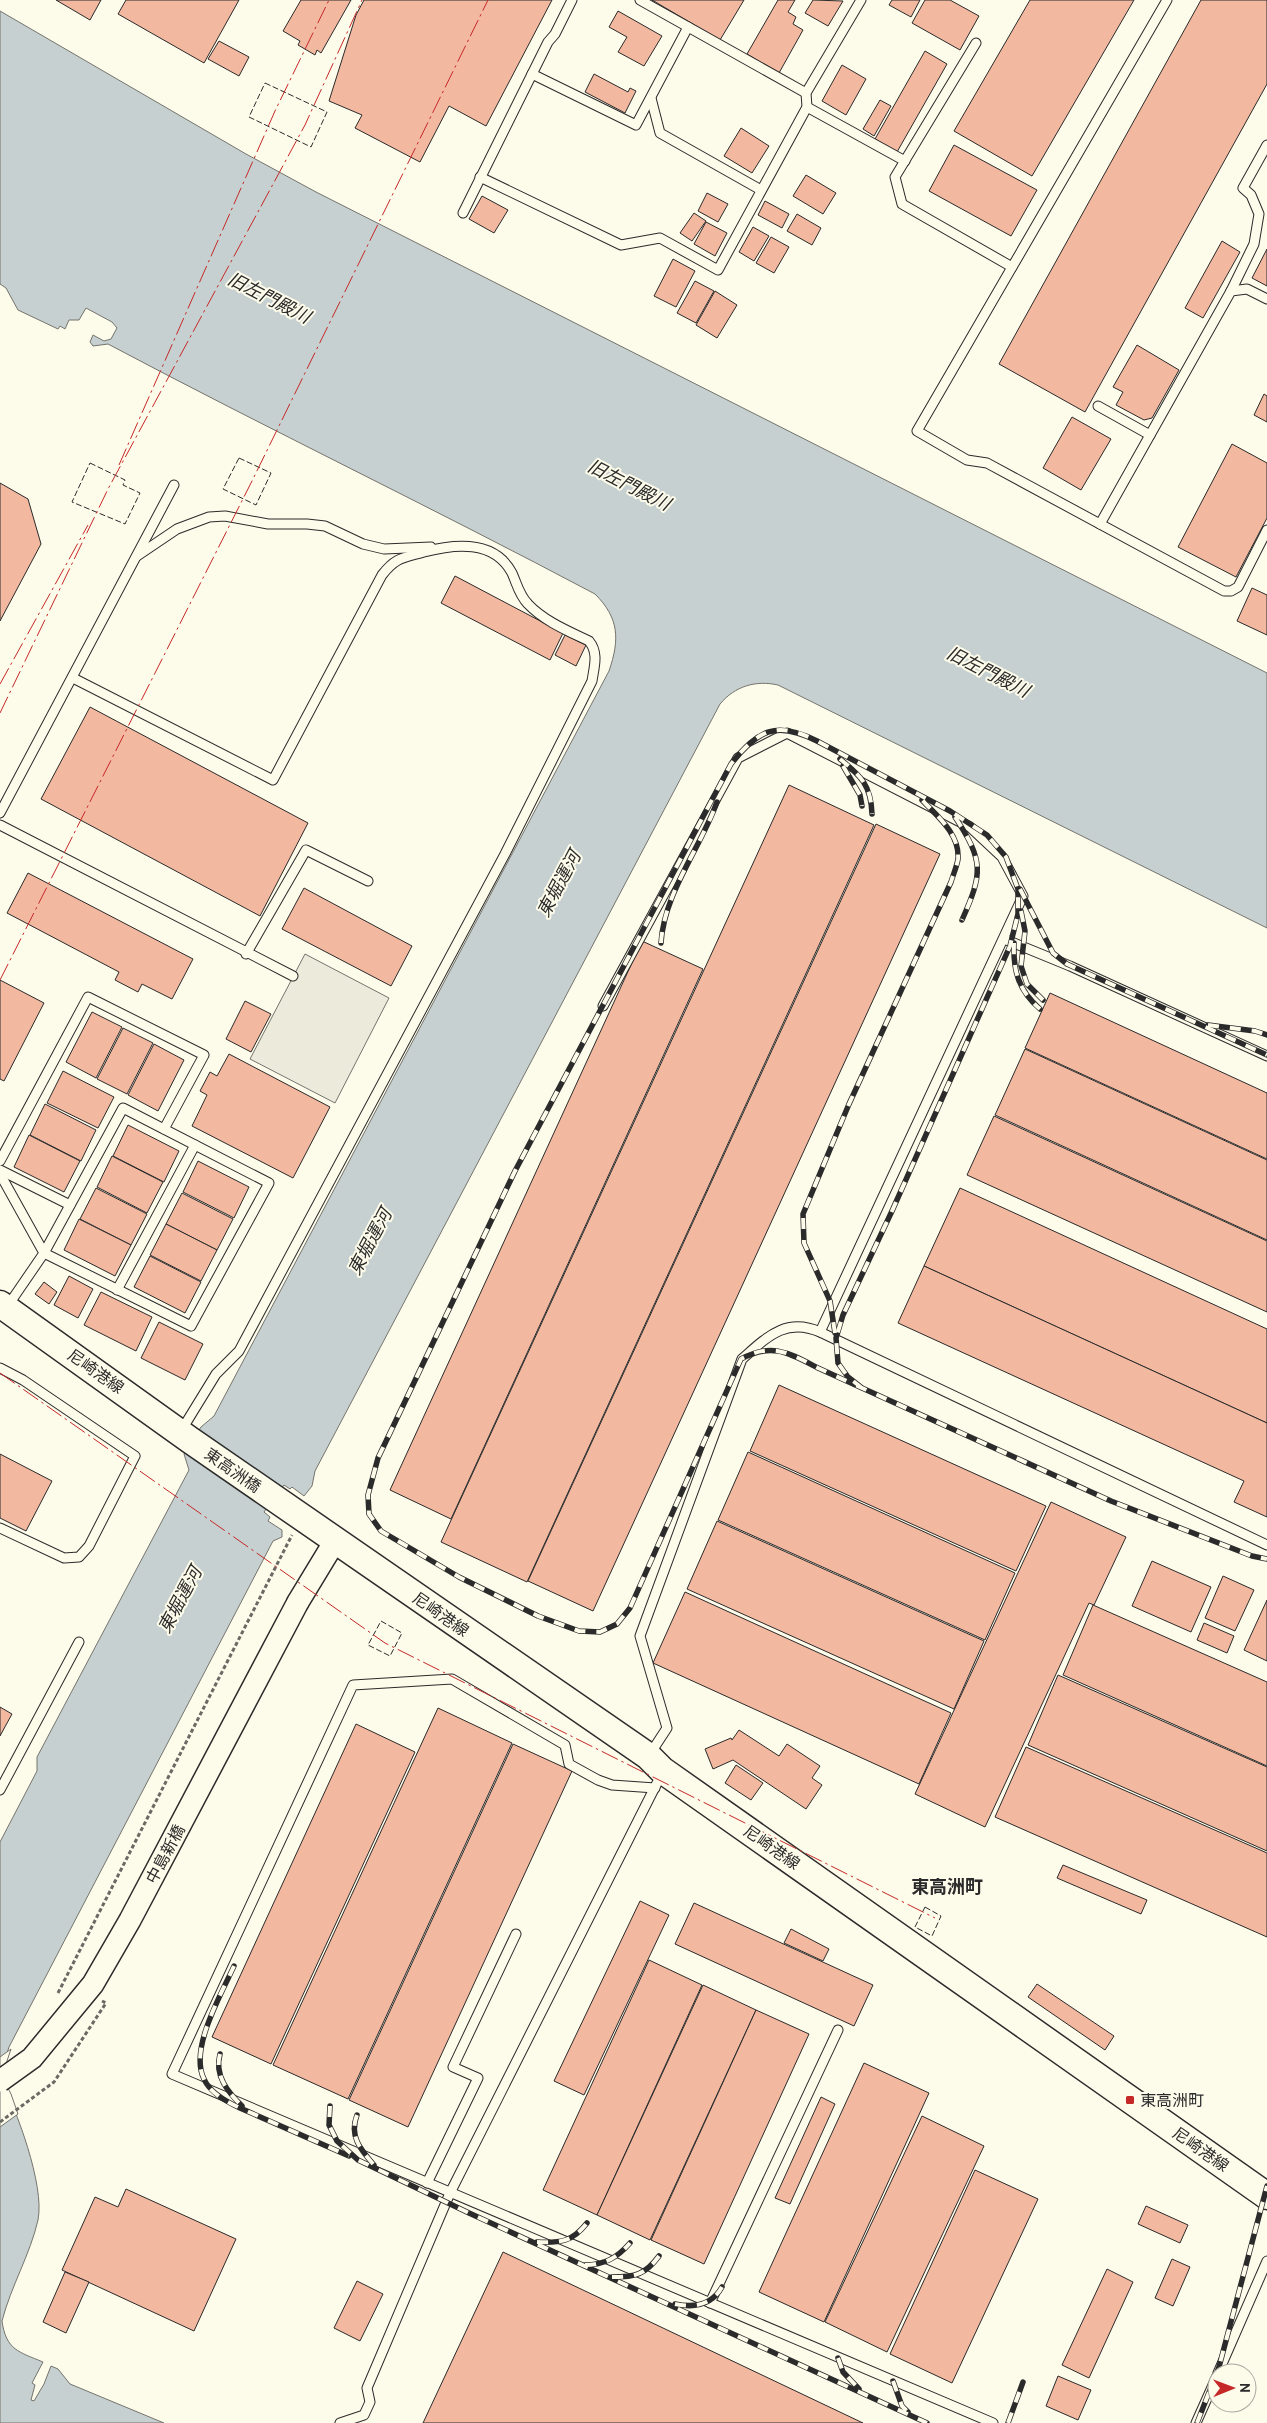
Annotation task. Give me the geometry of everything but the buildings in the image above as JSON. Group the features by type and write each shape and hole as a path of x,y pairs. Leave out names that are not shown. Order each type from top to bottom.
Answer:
{"main road":[{"name":"尼崎港線","path":"3,1306 186,1436"},
{"name":"東高洲橋","path":"186,1436 276,1499"},
{"name":"尼崎港線","path":"276,1499 655,1771 1267,2195"}],"street":[{"name":"中島新橋","path":"0,2081 32,2058 93,1984 130,1920 298,1602 334,1540"}],"lane":[{"path":"463,212 532,74 572,0"},
{"path":"640,0 806,93"},
{"path":"480,177 621,245 660,238 718,270 807,107 806,93 861,0"},
{"path":"1167,0 917,431 967,460 987,463 1224,591 1231,591 1238,587 1267,530"},
{"path":"532,74 636,125 688,27"},
{"path":"976,43 895,177 902,204 1012,267"},
{"path":"650,98 660,133 761,190"},
{"path":"807,107 904,161"},
{"path":"1100,524 1231,291 1254,244 1259,214 1251,196 1243,188 1267,145"},
{"path":"1231,291 1247,289 1267,299"},
{"path":"1098,406 1150,435"},
{"path":"0,813 174,485"},
{"path":"137,557 177,529 209,517 225,516 268,524 325,526 363,544 384,549 462,545 479,547 496,555 511,572 518,589 528,603 547,620 589,641 594,647 595,659 592,681 505,854 239,1351 216,1374 186,1436"},
{"path":"73,678 273,780 382,575 393,561 446,546"},
{"path":"603,1006 738,758 787,733 970,828 1002,857 1023,896 820,1332"},
{"path":"0,825 246,954 293,976"},
{"path":"246,954 306,850 368,881"},
{"path":"1004,939 1070,966 1267,1056"},
{"path":"0,1161 88,997 204,1055 164,1129"},
{"path":"0,1174 44,1253 191,1326 269,1182 123,1108 44,1253 3,1306"},
{"path":"117,1290 196,1145"},
{"path":"0,1170 70,1205"},
{"path":"340,2423 364,2415 370,2402 367,2388 450,2193 655,1771 667,1728 640,1636 742,1359 766,1338 794,1326 809,1327 1267,1545"},
{"path":"0,1368 23,1380 135,1456 89,1546 79,1556 64,1558 0,1528"},
{"path":"0,1790 79,1642"},
{"path":"655,1771 612,1785 598,1780 569,1764 565,1745 452,1679 353,1685 172,2074 993,2423"},
{"path":"427,2183 478,2078 453,2067 516,1934"},
{"path":"710,2303 838,2030"},
{"path":"1223,2363 1267,2261"},
{"path":"1196,2423 1207,2398"}],"path":[{"path":"127,1858 302,1516"},
{"path":"0,2122 54,2082"}],"shaded area":[{"path":"305,954 389,998 335,1103 250,1059"}],"water":[{"path":"0,11 246,154 316,192 1267,673 1267,928 778,685 762,683 746,686 726,698 720,704 315,1471 312,1486 304,1496 292,1487 290,1489 284,1485 264,1512 270,1517 268,1521 282,1530 282,1537 273,1541 9,2047 0,2074 0,1842 37,1771 37,1757 189,1470 184,1454 201,1427 214,1416 609,671 616,639 613,620 595,594 108,344 93,346 90,342 93,335 104,341 111,339 117,328 112,322 86,308 79,320 69,320 65,329 60,326 58,329 18,310 6,288 0,284"},
{"path":"0,2077 28,2147 39,2205 35,2233 10,2295 2,2321 7,2338 15,2349 43,2362 32,2383 35,2385 31,2400 34,2401 44,2384 51,2366 58,2369 70,2384 164,2423 0,2423"}],"pier":[{"path":"11,2049 2,2076 18,2114 0,2127 0,2057"}],"railway":[{"path":"862,1388 848,1377 838,1363 836,1338 843,1315 892,1211 1010,946 1018,914 1018,889 1006,857 987,835 950,811 817,741 790,731 779,730 759,736 731,764 515,1171 378,1458 368,1495 369,1514 381,1531 459,1577 538,1616 579,1631 600,1632 617,1624 630,1608 741,1359 752,1354 771,1350 789,1354 818,1368 1111,1501 1252,1556 1267,1559"},
{"path":"840,759 864,782 870,796 872,814"},
{"path":"843,766 860,795 862,806"},
{"path":"835,1333 830,1301 804,1243 803,1214 849,1104 951,882 957,865 958,850 955,841 941,819 922,800"},
{"path":"661,943 669,906 717,802"},
{"path":"955,817 971,845 977,867 974,890 962,920"},
{"path":"1020,889 1053,953 1067,964 1267,1055"},
{"path":"1021,911 1025,931 1021,966 1027,984 1043,1000"},
{"path":"1014,943 1018,979 1027,994 1040,1009"},
{"path":"1208,1025 1255,1031 1267,1035"},
{"path":"234,1966 208,2022 203,2038 200,2067 210,2089 235,2106 349,2156"},
{"path":"220,2054 219,2069 223,2083 242,2106"},
{"path":"330,2106 329,2125 337,2141 358,2160 469,2213 927,2423"},
{"path":"357,2115 354,2129 357,2142 374,2165"},
{"path":"1197,2423 1219,2367 1267,2186"},
{"path":"537,2242 553,2242 571,2238 587,2223"},
{"path":"585,2265 598,2264 610,2260 630,2243"},
{"path":"612,2277 639,2274 659,2256"},
{"path":"675,2304 689,2306 702,2304 713,2298 722,2287"},
{"path":"838,2358 843,2372 859,2389"},
{"path":"893,2381 902,2406 908,2412"},
{"path":"1008,2423 1023,2382"}],"fence":[{"path":"265,83 327,112 311,147 249,117 265,83"},
{"path":"239,458 271,473 256,505 223,489 239,458"},
{"path":"90,463 125,480 123,485 140,493 125,524 72,502 90,463"},
{"path":"381,1621 402,1633 390,1656 368,1645 381,1621"},
{"path":"925,1907 941,1916 932,1936 915,1927 925,1907"}],"power":[{"path":"119,465 275,111 329,0"},
{"path":"0,713 108,489 305,125 362,0"},
{"path":"0,980 252,481 488,0"},
{"path":"0,684 88,525"},
{"path":"0,1373 385,1643 935,1918"}],"place":[{"name":"東高洲町","path":"1130,2100"}],"district":[{"name":"東高洲町","path":"947,1887"}],"water label":[{"name":"旧左門殿川","path":"269,298"},
{"name":"旧左門殿川","path":"629,485"},
{"name":"旧左門殿川","path":"988,672"},
{"name":"東堀運河","path":"559,884"},
{"name":"東堀運河","path":"370,1242"},
{"name":"東堀運河","path":"180,1600"}]}
